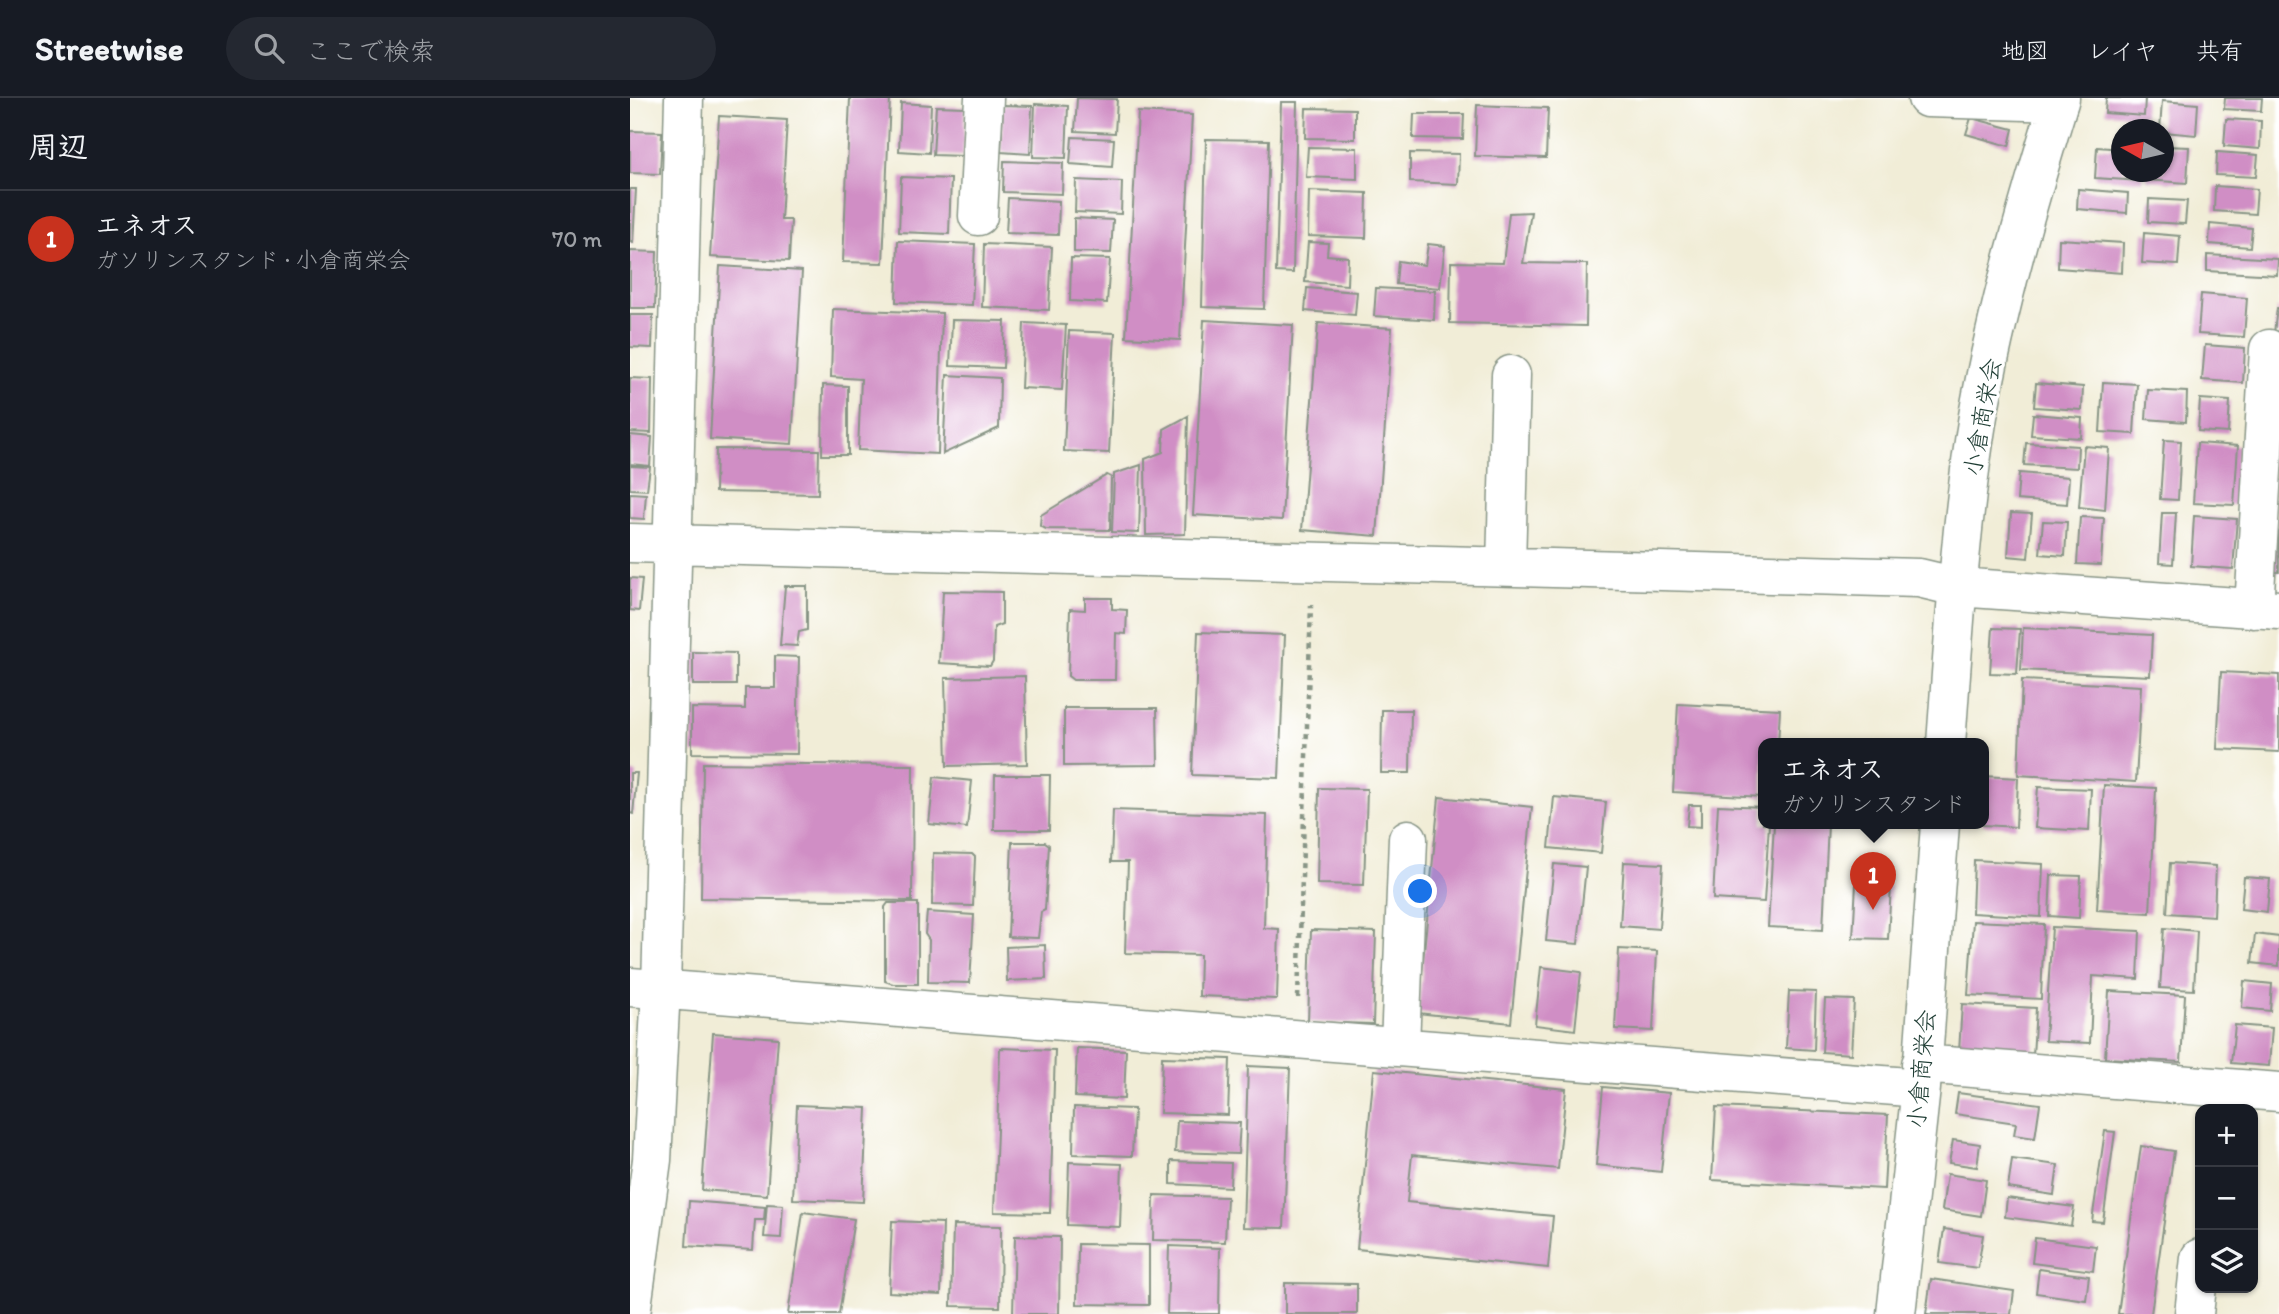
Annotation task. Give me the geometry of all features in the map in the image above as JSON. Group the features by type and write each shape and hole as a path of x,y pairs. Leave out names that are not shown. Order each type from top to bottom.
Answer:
{"street":[{"path":"631,1314 652,1160 646,988 671,544 684,98"},
{"path":"978,216 984,98"},
{"path":"1927,98 2060,100"},
{"name":"小倉商栄会","path":"1946,738 1957,587 1978,417 2015,251 2060,100"},
{"path":"630,542 1919,578 1957,587 2267,609 2269,349"},
{"path":"1506,566 1511,375"},
{"name":"小倉商栄会","path":"1896,1314 1921,1076 1940,829"},
{"path":"1400,1046 1408,839"},
{"path":"646,988 1400,1046 2256,1098"},
{"path":"2194,1314 2196,1293"}],"path":[{"path":"1296,1038 1312,562"}],"building":[{"path":"850,98 890,98 883,263 843,262"},
{"path":"1077,98 1117,99 1115,133 1075,131"},
{"path":"2106,98 2145,98 2144,116 2105,113"},
{"path":"2225,98 2262,98 2261,111 2224,109"},
{"path":"2162,101 2198,104 2196,135 2174,133 2174,119 2161,119"},
{"path":"1281,102 1297,102 1293,273 1276,272"},
{"path":"901,103 931,105 929,153 899,151"},
{"path":"1035,104 1068,106 1066,158 1033,157"},
{"path":"1003,105 1032,106 1030,154 1001,152"},
{"path":"1477,105 1548,108 1546,158 1475,156"},
{"path":"936,106 965,107 963,156 933,155"},
{"path":"1306,108 1355,109 1355,139 1305,138"},
{"path":"1138,112 1192,115 1180,340 1126,337"},
{"path":"1414,114 1464,114 1463,139 1413,138"},
{"path":"719,116 787,120 781,220 791,220 789,261 710,257"},
{"path":"1971,118 2013,129 2009,146 1966,134"},
{"path":"2226,119 2261,121 2260,149 2224,146"},
{"path":"630,131 662,132 660,174 630,173"},
{"path":"1072,137 1114,139 1112,167 1070,164"},
{"path":"1206,139 1269,140 1264,309 1202,307"},
{"path":"2174,146 2189,147 2187,183 2173,182"},
{"path":"1308,147 1357,148 1357,179 1306,177"},
{"path":"2097,147 2111,148 2111,179 2095,178"},
{"path":"2217,152 2258,155 2256,177 2216,175"},
{"path":"1410,153 1459,154 1458,184 1410,182"},
{"path":"1004,161 1063,163 1062,194 1003,192"},
{"path":"901,177 951,179 949,234 899,232"},
{"path":"1076,180 1122,182 1121,214 1075,212"},
{"path":"2215,186 2257,189 2255,214 2214,211"},
{"path":"630,189 636,189 633,243 630,242"},
{"path":"2078,189 2128,193 2127,213 2077,209"},
{"path":"1309,191 1367,193 1366,238 1308,236"},
{"path":"1008,198 1059,201 1058,235 1006,233"},
{"path":"2149,199 2187,201 2185,224 2148,222"},
{"path":"1531,212 1523,263 1587,264 1586,326 1450,323 1451,262 1503,263 1509,213"},
{"path":"1074,218 1113,220 1111,253 1074,252"},
{"path":"2210,224 2252,228 2250,247 2209,244"},
{"path":"2144,233 2180,236 2178,265 2142,263"},
{"path":"2059,239 2123,243 2122,273 2058,268"},
{"path":"898,241 975,244 972,305 896,302"},
{"path":"1308,242 1328,243 1327,255 1348,257 1347,285 1305,282"},
{"path":"984,244 1052,247 1049,310 982,307"},
{"path":"1428,244 1445,246 1440,288 1396,284 1398,261 1425,265"},
{"path":"630,251 657,252 655,308 630,308"},
{"path":"2207,255 2278,259 2277,275 2207,271"},
{"path":"1071,258 1110,259 1107,303 1070,301"},
{"path":"720,266 802,271 792,444 710,439"},
{"path":"1307,288 1357,292 1355,315 1305,311"},
{"path":"1376,288 1435,291 1434,320 1374,316"},
{"path":"2201,294 2247,298 2244,337 2198,334"},
{"path":"2279,308 2279,334 2274,333"},
{"path":"833,309 942,313 938,454 858,450 861,379 831,377"},
{"path":"630,315 653,315 652,348 630,347"},
{"path":"952,320 1005,321 1003,368 950,366"},
{"path":"1204,320 1293,325 1282,520 1193,515"},
{"path":"1024,323 1066,325 1062,390 1021,388"},
{"path":"1318,323 1392,328 1377,536 1302,530"},
{"path":"1069,331 1115,333 1109,453 1064,451"},
{"path":"2205,345 2245,348 2243,383 2202,380"},
{"path":"947,375 1000,378 999,428 943,454"},
{"path":"630,378 652,379 651,433 630,432"},
{"path":"2103,382 2137,384 2134,434 2100,432"},
{"path":"2036,383 2083,387 2082,410 2034,407"},
{"path":"823,385 848,386 848,455 822,455"},
{"path":"2148,390 2187,392 2186,422 2146,419"},
{"path":"2200,399 2230,401 2228,433 2198,431"},
{"path":"2033,414 2082,418 2081,438 2031,435"},
{"path":"1188,416 1185,534 1146,535 1145,459 1163,452 1164,429"},
{"path":"630,435 652,437 650,466 630,464"},
{"path":"2164,440 2181,441 2178,500 2160,499"},
{"path":"2026,443 2078,446 2077,468 2024,465"},
{"path":"2197,443 2238,446 2234,505 2193,503"},
{"path":"2084,446 2109,448 2105,510 2079,507"},
{"path":"716,449 819,450 818,494 715,492"},
{"path":"1141,465 1139,533 1112,532 1114,474"},
{"path":"630,466 650,467 647,490 630,489"},
{"path":"2019,473 2069,477 2067,504 2017,500"},
{"path":"1107,475 1111,477 1110,530 1046,529 1040,526 1041,515"},
{"path":"630,493 646,494 644,519 630,518"},
{"path":"2011,513 2032,514 2028,558 2008,556"},
{"path":"2162,513 2176,513 2173,564 2159,563"},
{"path":"2194,516 2237,519 2233,569 2191,566"},
{"path":"2080,517 2104,518 2101,565 2077,564"},
{"path":"2043,521 2067,522 2065,556 2040,554"},
{"path":"2277,532 2279,572 2272,572"},
{"path":"630,578 642,579 639,611 630,610"},
{"path":"785,586 807,586 807,630 799,632 797,646 780,645"},
{"path":"943,591 1002,592 1002,624 994,627 993,661 990,666 939,663"},
{"path":"1085,598 1112,598 1112,609 1127,610 1126,634 1116,633 1115,680 1073,680 1068,676 1070,609 1085,610"},
{"path":"1993,628 2020,629 2017,674 1990,673"},
{"path":"2023,628 2152,635 2150,676 2021,670"},
{"path":"1198,632 1285,635 1279,778 1192,775"},
{"path":"693,652 736,653 736,685 693,685"},
{"path":"775,656 799,657 797,754 692,753 692,708 745,709 745,688 775,688"},
{"path":"2221,672 2279,675 2279,752 2217,749"},
{"path":"1025,676 1027,764 947,766 945,678"},
{"path":"2022,680 2141,686 2136,782 2018,775"},
{"path":"1678,704 1780,709 1778,738 1758,738 1758,797 1673,792"},
{"path":"1064,708 1157,708 1158,765 1064,766"},
{"path":"1382,710 1411,710 1410,773 1381,773"},
{"path":"703,763 913,765 912,901 701,898"},
{"path":"630,773 637,773 633,814 630,813"},
{"path":"995,775 1050,775 1049,830 994,830"},
{"path":"1989,776 2018,778 2016,827 1989,825"},
{"path":"934,777 972,781 967,828 929,824"},
{"path":"2104,785 2156,788 2150,913 2097,910"},
{"path":"2038,787 2091,789 2089,831 2035,828"},
{"path":"1319,788 1367,789 1364,885 1317,884"},
{"path":"1439,797 1532,807 1511,1023 1418,1013"},
{"path":"1554,797 1606,802 1601,853 1549,848"},
{"path":"1689,805 1701,805 1701,827 1687,826"},
{"path":"1718,805 1758,807 1758,829 1769,829 1764,902 1713,899"},
{"path":"1113,810 1267,815 1264,928 1279,929 1277,999 1199,996 1200,955 1125,953 1128,862 1111,862"},
{"path":"1774,829 1828,829 1823,930 1768,927"},
{"path":"1012,842 1045,842 1049,845 1045,910 1041,912 1038,938 1008,937"},
{"path":"933,853 972,854 975,857 973,906 932,905"},
{"path":"1974,860 2043,864 2041,917 1972,913"},
{"path":"1624,862 1663,864 1659,929 1620,926"},
{"path":"2170,863 2216,866 2214,916 2167,913"},
{"path":"1554,864 1586,867 1578,944 1546,941"},
{"path":"2051,875 2081,876 2079,918 2049,916"},
{"path":"2244,877 2270,879 2267,912 2241,909"},
{"path":"1856,884 1891,886 1888,939 1853,938"},
{"path":"888,903 918,903 918,984 893,984 885,981 885,907"},
{"path":"927,912 974,915 970,983 928,982 929,940 925,934"},
{"path":"1973,921 2044,924 2041,999 1968,995"},
{"path":"2052,927 2140,931 2138,979 2093,976 2090,1043 2045,1041"},
{"path":"2164,928 2197,931 2194,990 2160,988"},
{"path":"1311,930 1376,932 1373,1024 1308,1022"},
{"path":"2255,934 2279,937 2279,966 2252,963"},
{"path":"1045,945 1046,979 1007,981 1006,947"},
{"path":"1619,949 1657,951 1653,1031 1615,1029"},
{"path":"1541,967 1581,972 1575,1030 1535,1025"},
{"path":"2244,981 2272,984 2270,1011 2242,1008"},
{"path":"1789,991 1816,992 1814,1050 1786,1048"},
{"path":"2109,991 2185,995 2181,1062 2105,1058"},
{"path":"1825,999 1854,1000 1851,1054 1822,1052"},
{"path":"1962,1004 2036,1008 2033,1056 1959,1052"},
{"path":"2235,1025 2272,1028 2269,1066 2231,1063"},
{"path":"713,1033 778,1038 767,1195 702,1190"},
{"path":"1000,1048 1055,1050 1050,1213 994,1212"},
{"path":"1077,1048 1126,1050 1124,1099 1075,1097"},
{"path":"1162,1057 1230,1059 1228,1115 1160,1113"},
{"path":"1248,1066 1290,1068 1284,1228 1243,1227"},
{"path":"1374,1070 1566,1089 1558,1169 1412,1155 1407,1202 1553,1216 1548,1268 1357,1249"},
{"path":"1603,1087 1669,1093 1661,1172 1596,1165"},
{"path":"1958,1093 2040,1104 2035,1138 2014,1135 2016,1123 1955,1114"},
{"path":"797,1105 867,1108 863,1202 793,1199"},
{"path":"1074,1107 1134,1109 1132,1156 1073,1154"},
{"path":"1716,1107 1888,1115 1884,1189 1712,1180"},
{"path":"1177,1121 1240,1123 1238,1154 1175,1152"},
{"path":"2105,1131 2115,1132 2103,1222 2092,1221"},
{"path":"1953,1140 1980,1144 1977,1167 1949,1163"},
{"path":"2141,1146 2174,1151 2151,1314 2118,1314"},
{"path":"2012,1159 2058,1165 2054,1195 2008,1188"},
{"path":"1171,1161 1231,1163 1230,1187 1171,1184"},
{"path":"1069,1162 1122,1164 1120,1227 1067,1225"},
{"path":"1947,1174 1986,1180 1981,1216 1942,1210"},
{"path":"1154,1195 1227,1197 1225,1242 1153,1240"},
{"path":"2007,1198 2074,1207 2071,1226 2005,1217"},
{"path":"689,1201 765,1207 764,1220 755,1220 753,1250 686,1246"},
{"path":"767,1204 783,1205 781,1238 764,1237"},
{"path":"803,1212 854,1219 839,1314 788,1314"},
{"path":"892,1221 943,1223 941,1295 889,1292"},
{"path":"953,1225 1001,1226 1000,1307 951,1306"},
{"path":"1944,1229 1983,1235 1978,1268 1939,1263"},
{"path":"1015,1236 1060,1237 1059,1314 1013,1314"},
{"path":"2035,1238 2096,1246 2093,1271 2032,1263"},
{"path":"1078,1244 1149,1245 1149,1305 1077,1304"},
{"path":"1169,1246 1220,1248 1219,1314 1167,1314"},
{"path":"2039,1269 2089,1276 2086,1300 2036,1293"},
{"path":"1931,1279 2014,1291 2011,1314 1926,1314"},
{"path":"1285,1283 1357,1284 1357,1314 1285,1314"}],"place":[{"name":"エネオス","path":"1873,910"}]}
